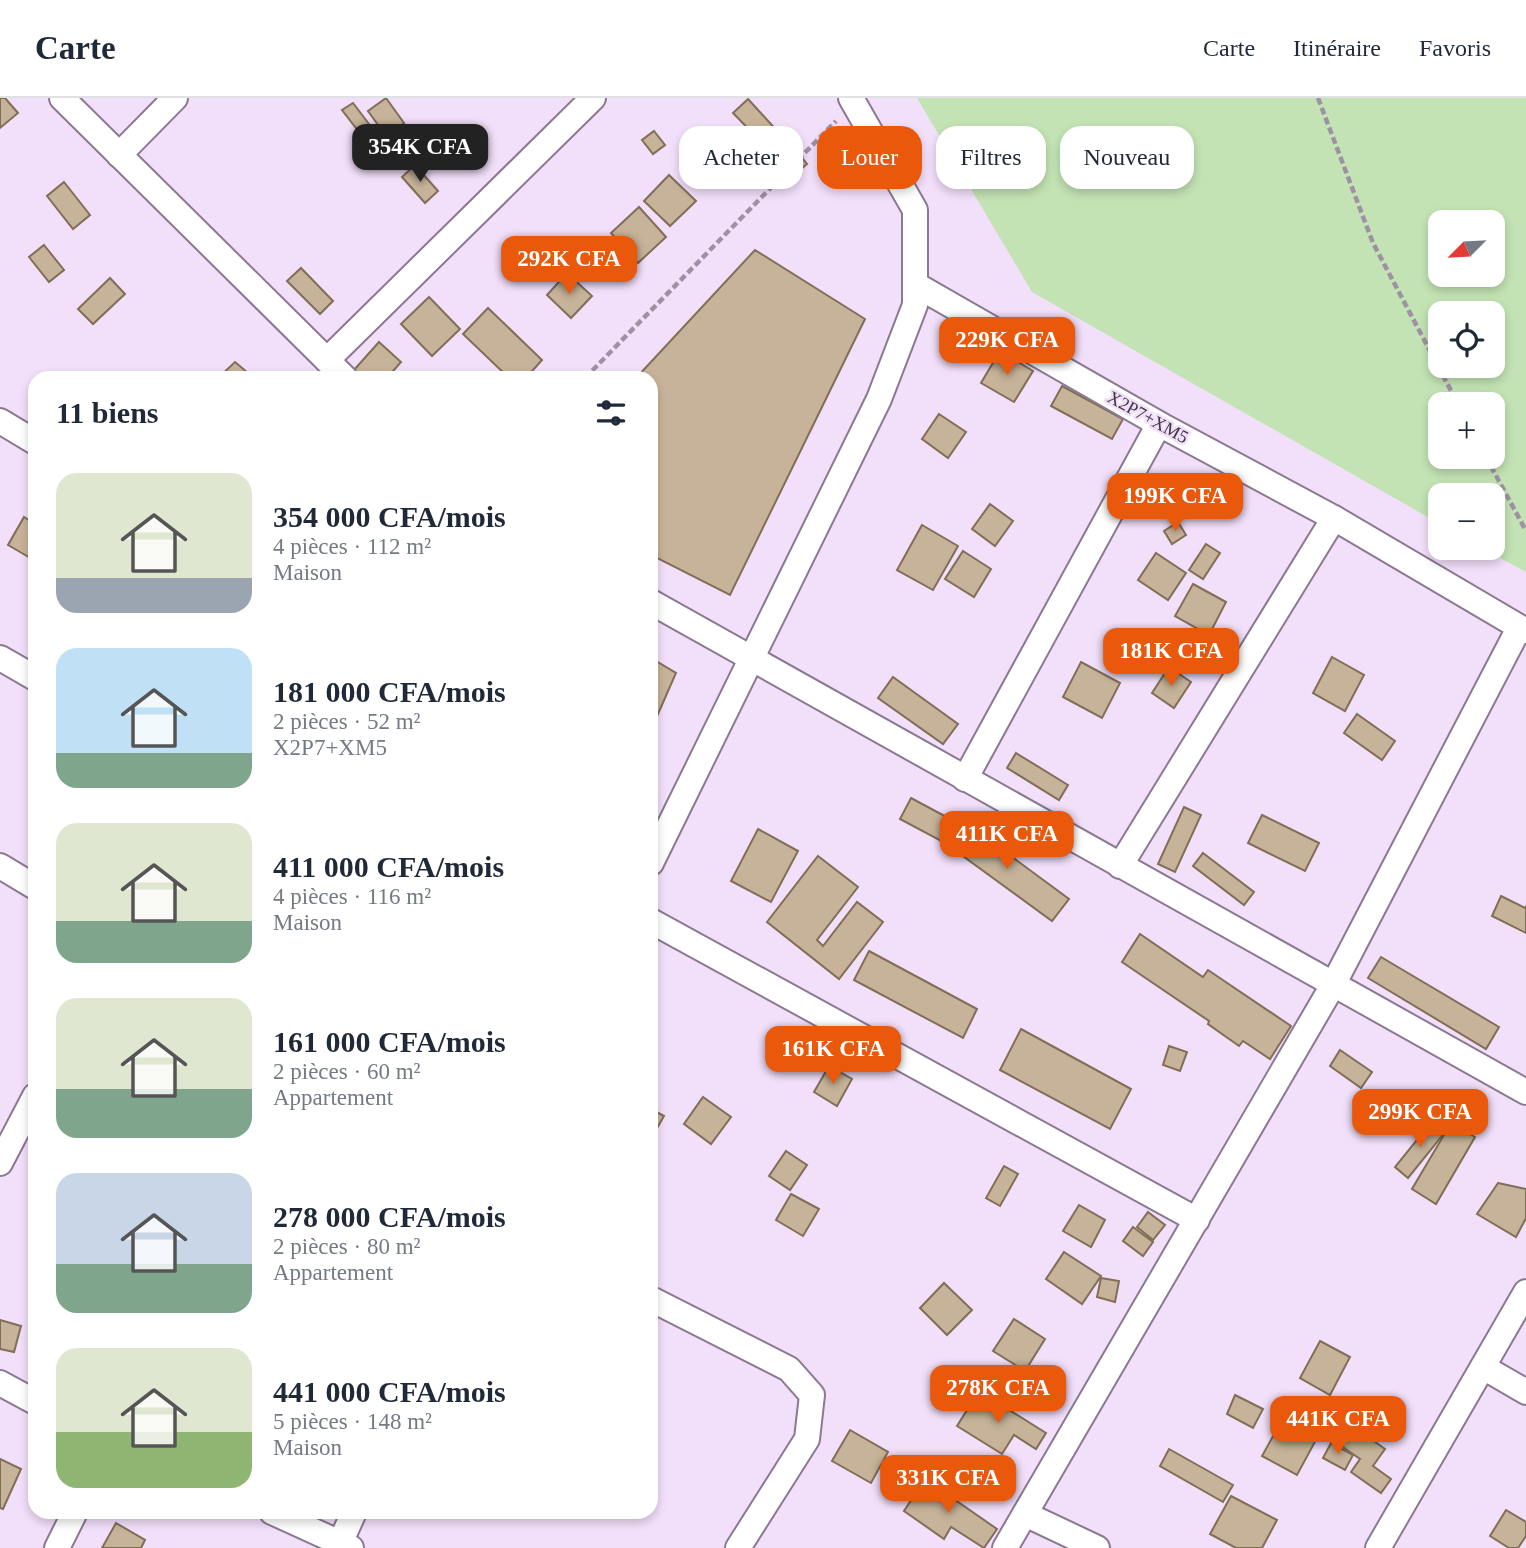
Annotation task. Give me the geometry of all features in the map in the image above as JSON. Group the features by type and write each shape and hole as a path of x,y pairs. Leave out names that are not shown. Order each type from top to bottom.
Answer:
{"street":[{"path":"62,98 338,371"},
{"path":"119,155 175,98"},
{"path":"327,360 593,98"},
{"path":"658,849 879,399 915,305 915,210 853,100"},
{"name":"X2P7+XM5","path":"916,285 1159,424 1334,518 1523,630"},
{"path":"0,421 28,438"},
{"path":"965,779 1159,424"},
{"path":"1120,866 1334,518"},
{"path":"658,606 1526,1092"},
{"path":"1005,1548 1333,985 1523,630"},
{"path":"0,658 28,674"},
{"path":"0,866 28,883"},
{"path":"658,925 1197,1220"},
{"path":"0,1163 28,1109"},
{"path":"1378,1548 1526,1292"},
{"path":"658,1303 789,1369 812,1395 807,1439 737,1548"},
{"path":"1483,1367 1526,1392"},
{"path":"0,1383 28,1398"},
{"path":"1025,1514 1097,1548"},
{"path":"57,1548 72,1519"},
{"path":"287,1519 343,1546 352,1519"}],"path":[{"path":"1318,98 1373,243 1452,392"},
{"path":"592,371 853,100"},
{"path":"1492,469 1526,531"}],"green space":[{"path":"917,98 1526,98 1526,572 1504,560 1505,483 1428,483 1428,517 1032,292 971,189 1046,189 1046,126 936,126 936,130"}],"building":[{"path":"0,98 5,98 18,113 0,128"},
{"path":"386,98 404,123 386,136 368,111"},
{"path":"748,99 773,126 746,126 733,113"},
{"path":"353,103 369,124 359,132 342,110"},
{"path":"654,131 665,145 653,154 642,140"},
{"path":"415,165 438,191 425,203 402,177"},
{"path":"669,175 679,185 679,189 684,189 696,201 670,226 644,201"},
{"path":"64,182 90,215 73,229 47,196"},
{"path":"639,207 666,237 638,263 611,233"},
{"path":"44,245 64,270 49,282 29,257"},
{"path":"755,250 865,319 730,595 658,559 658,371 643,371"},
{"path":"301,268 333,301 320,314 287,281"},
{"path":"567,273 592,296 571,318 547,295"},
{"path":"110,278 125,294 93,324 78,309"},
{"path":"429,297 460,329 432,356 401,324"},
{"path":"488,308 542,360 532,371 502,371 463,334"},
{"path":"379,342 401,362 393,371 354,370"},
{"path":"1000,351 1033,371 1014,402 981,383"},
{"path":"235,362 246,371 225,371"},
{"path":"1062,386 1123,419 1112,439 1051,406"},
{"path":"939,414 966,432 948,458 922,439"},
{"path":"990,504 1013,521 995,546 972,529"},
{"path":"24,517 28,520 28,557 8,545"},
{"path":"1178,522 1186,535 1172,544 1164,531"},
{"path":"922,525 958,546 933,590 897,570"},
{"path":"1206,544 1220,553 1203,579 1189,570"},
{"path":"963,551 991,569 974,597 945,579"},
{"path":"1156,553 1186,573 1168,600 1138,580"},
{"path":"1193,584 1226,602 1209,635 1175,616"},
{"path":"1332,657 1364,675 1345,711 1313,693"},
{"path":"658,662 676,673 658,714"},
{"path":"1081,662 1120,683 1102,718 1063,697"},
{"path":"1169,667 1191,682 1174,708 1152,693"},
{"path":"893,677 958,724 943,744 878,698"},
{"path":"1357,714 1395,741 1382,760 1344,733"},
{"path":"1016,753 1068,785 1059,800 1007,768"},
{"path":"911,798 954,821 943,842 900,819"},
{"path":"1184,807 1201,815 1175,872 1158,864"},
{"path":"1262,815 1319,843 1305,871 1248,843"},
{"path":"962,820 1069,899 1052,921 945,843"},
{"path":"758,829 798,851 771,902 731,881"},
{"path":"1203,853 1254,892 1244,905 1193,866"},
{"path":"818,856 858,887 817,940 823,946 857,902 883,922 839,979 767,922"},
{"path":"1501,896 1525,908 1526,906 1526,933 1492,916"},
{"path":"1140,934 1203,977 1208,970 1291,1026 1270,1059 1243,1041 1239,1046 1208,1024 1209,1021 1122,962"},
{"path":"869,951 977,1009 963,1038 854,980"},
{"path":"1381,957 1499,1027 1486,1049 1368,978"},
{"path":"1021,1029 1131,1089 1110,1129 1000,1070"},
{"path":"1169,1046 1187,1052 1180,1071 1163,1065"},
{"path":"1340,1050 1372,1072 1361,1088 1330,1066"},
{"path":"829,1066 852,1079 837,1106 814,1092"},
{"path":"703,1097 731,1117 711,1144 684,1124"},
{"path":"658,1113 664,1116 658,1126"},
{"path":"1433,1120 1446,1131 1408,1178 1395,1167"},
{"path":"1451,1123 1475,1137 1436,1204 1412,1189"},
{"path":"786,1151 807,1165 790,1190 769,1176"},
{"path":"1004,1166 1018,1174 1000,1206 986,1198"},
{"path":"1498,1183 1526,1189 1526,1218 1516,1237 1477,1214"},
{"path":"791,1194 819,1209 803,1236 776,1220"},
{"path":"1079,1205 1105,1220 1091,1247 1063,1231"},
{"path":"1148,1212 1165,1225 1153,1240 1137,1227"},
{"path":"1133,1227 1153,1242 1143,1256 1123,1241"},
{"path":"1064,1252 1101,1276 1082,1304 1046,1279"},
{"path":"1101,1278 1119,1281 1115,1302 1097,1297"},
{"path":"944,1283 972,1310 947,1335 920,1308"},
{"path":"1014,1319 1045,1339 1025,1371 993,1351"},
{"path":"0,1320 21,1326 14,1352 0,1349"},
{"path":"1320,1341 1350,1357 1330,1395 1300,1378"},
{"path":"979,1391 1046,1433 1036,1449 1014,1435 1002,1454 957,1426"},
{"path":"1235,1395 1263,1409 1253,1428 1227,1414"},
{"path":"1282,1420 1317,1438 1297,1475 1262,1456"},
{"path":"1353,1426 1385,1449 1373,1466 1391,1479 1381,1493 1351,1472 1360,1459 1340,1445"},
{"path":"850,1430 888,1452 871,1483 832,1461"},
{"path":"1331,1443 1353,1455 1345,1470 1323,1458"},
{"path":"1169,1449 1233,1485 1223,1502 1160,1466"},
{"path":"0,1459 21,1469 3,1509 0,1508"},
{"path":"925,1479 997,1529 984,1548 951,1527 944,1539 904,1511"},
{"path":"1231,1496 1277,1520 1262,1548 1236,1548 1210,1534"},
{"path":"1506,1510 1526,1522 1526,1536 1518,1548 1509,1548 1490,1536"},
{"path":"116,1523 145,1540 141,1548 102,1548"}]}
